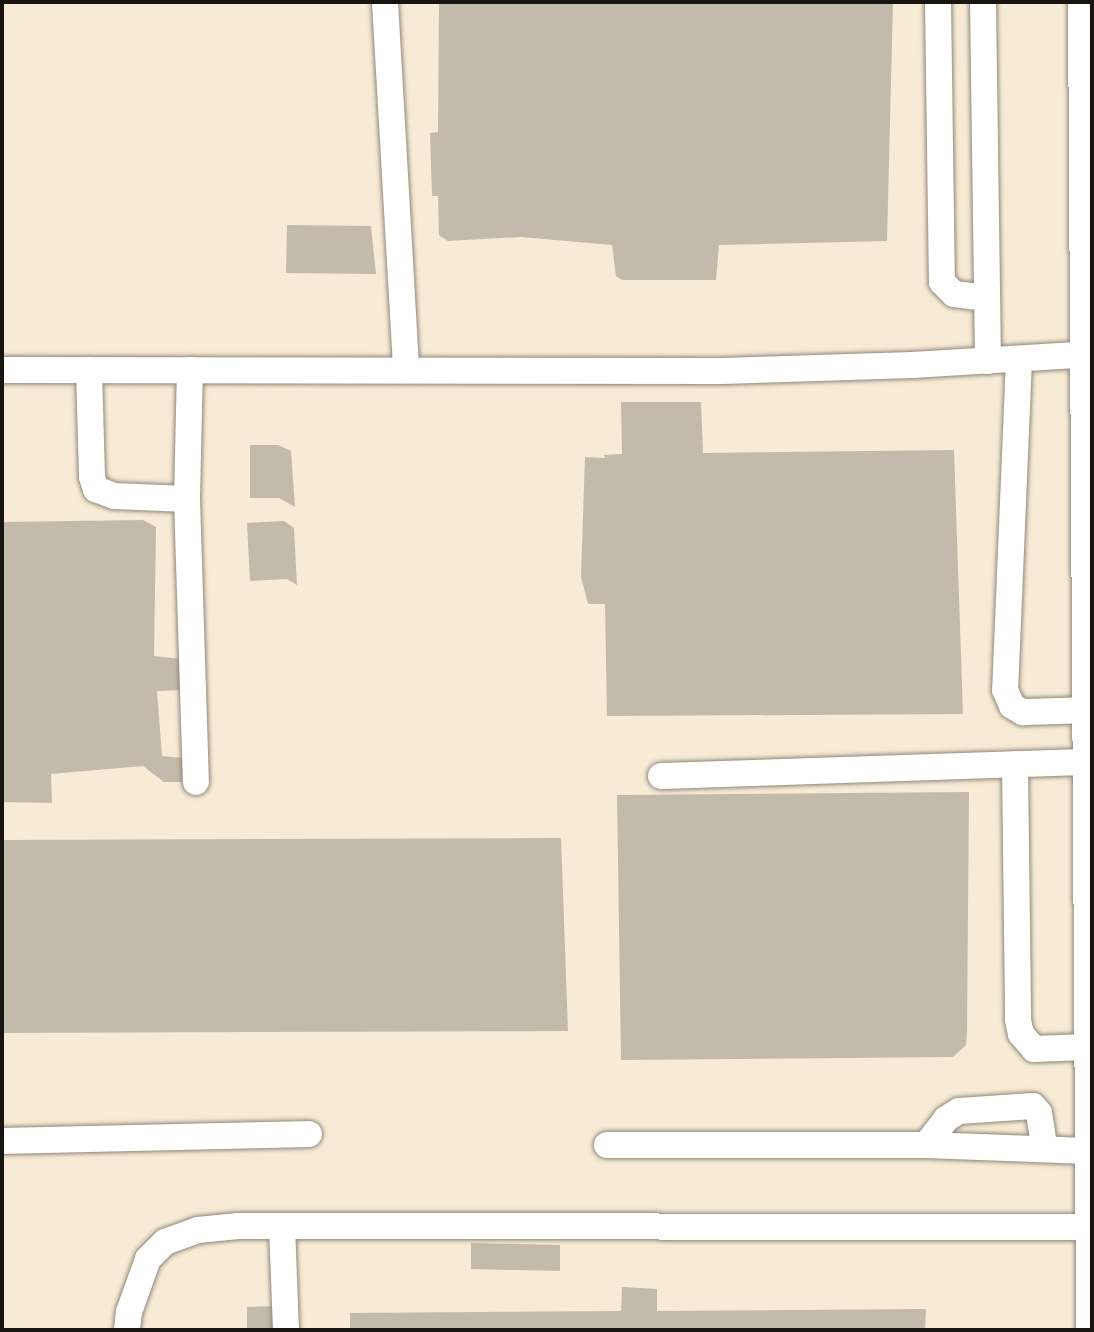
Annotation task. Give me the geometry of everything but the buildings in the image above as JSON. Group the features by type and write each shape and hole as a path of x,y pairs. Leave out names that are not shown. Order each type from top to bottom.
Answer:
{"street":[{"path":"385,2 407,370"},
{"path":"938,2 942,282 954,293 987,298"},
{"path":"984,2 988,360"},
{"path":"1080,2 1089,441 1085,710 1088,1330"},
{"path":"2,370 723,371 1087,355"},
{"path":"1018,359 1005,690 1012,706 1023,712 1085,710"},
{"path":"89,370 92,477 96,489 114,496 187,499"},
{"path":"190,370 187,499 196,782"},
{"path":"661,776 1085,762"},
{"path":"1015,764 1018,1020 1021,1034 1034,1049 1086,1046"},
{"path":"926,1145 946,1119 959,1111 1033,1106 1039,1113 1045,1149"},
{"path":"2,1141 309,1134"},
{"path":"607,1145 926,1145 1087,1151"},
{"path":"127,1330 129,1312 148,1259 165,1242 198,1230 282,1226 1088,1227"},
{"path":"282,1226 286,1330"}],"shaded area":[{"path":"2,2 1092,2 1092,1330 2,1330"}]}
